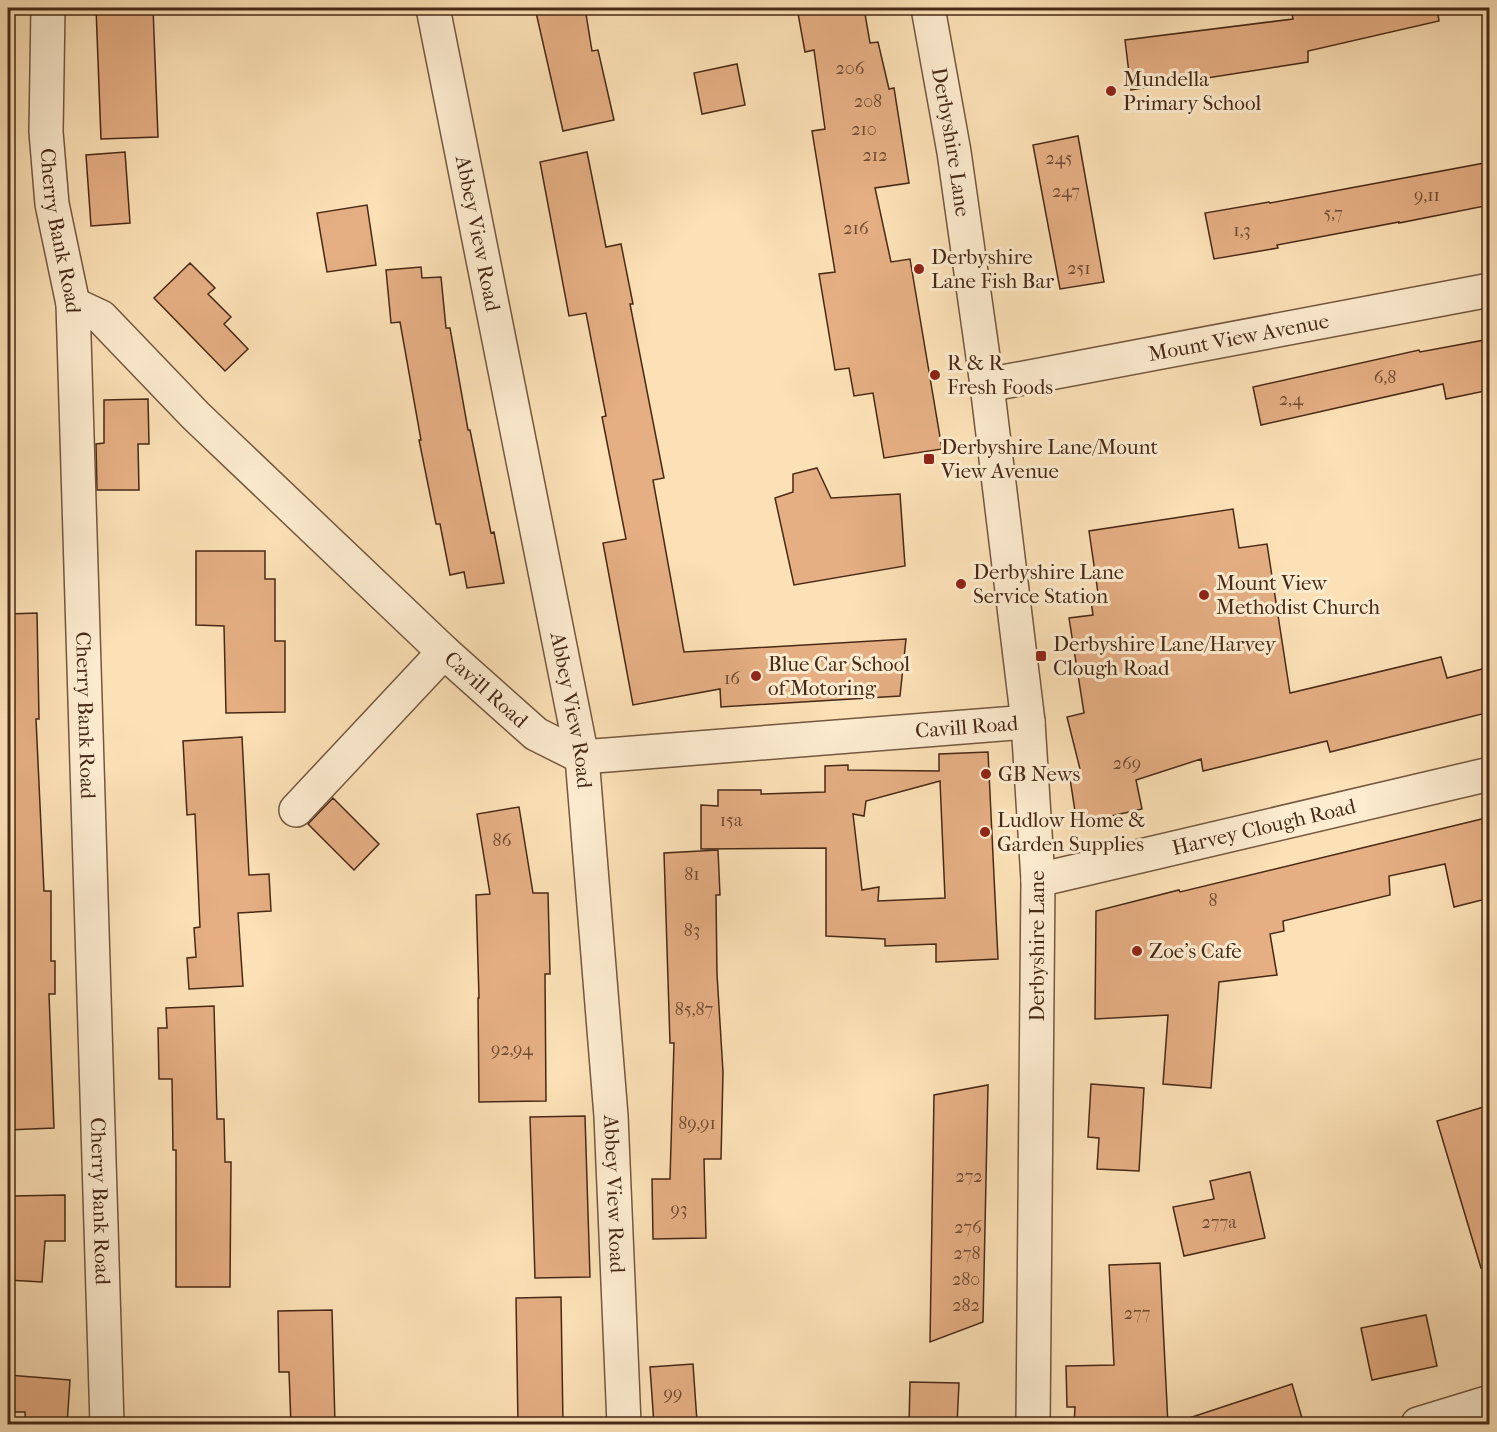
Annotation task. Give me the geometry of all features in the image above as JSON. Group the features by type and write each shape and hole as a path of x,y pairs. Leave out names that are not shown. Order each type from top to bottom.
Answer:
{"street":[{"name":"Cherry Bank Road","path":"48,8 46,132 52,204 73,304 106,1425"},
{"name":"Abbey View Road","path":"433,8 582,757 610,1116 624,1425"},
{"name":"Derbyshire Lane","path":"928,8 954,152 987,385 1028,722 1038,880 1033,1425"},
{"name":"Mount View Avenue","path":"987,385 1490,290"},
{"name":"Cavill Road","path":"73,304 101,317 196,416 444,652 536,734 582,757 1028,722"},
{"path":"296,810 444,652"},
{"name":"Harvey Clough Road","path":"1038,880 1490,774"},
{"path":"1418,1425 1489,1405"}],"building":[{"path":"96,8 153,8 158,137 101,139"},
{"path":"535,8 585,8 592,51 598,50 614,120 563,131"},
{"path":"797,8 864,8 870,43 878,42 889,89 894,88 909,183 875,188 891,262 910,259 942,449 884,458 873,393 854,396 849,368 835,370 819,274 835,272 812,131 825,129 814,50 805,52"},
{"path":"1291,8 1437,8 1439,21 1308,51 1308,62 1131,90 1125,40 1293,19"},
{"path":"737,64 745,105 702,114 694,73"},
{"path":"1078,136 1104,282 1060,289 1033,145"},
{"path":"125,152 130,223 91,226 86,155"},
{"path":"587,152 606,247 621,244 633,304 630,304 664,478 653,480 684,652 906,639 900,696 721,707 720,689 633,705 603,543 626,539 602,417 606,416 586,313 569,316 540,162"},
{"path":"1490,162 1490,205 1214,259 1205,213"},
{"path":"367,205 376,265 327,272 317,213"},
{"path":"190,263 215,288 208,294 231,317 224,324 248,349 225,371 154,298"},
{"path":"421,267 422,278 441,277 446,328 450,328 468,430 470,430 491,533 494,532 504,583 467,588 464,572 450,575 440,524 436,524 419,440 421,440 400,322 391,323 386,270"},
{"path":"1490,339 1490,390 1446,399 1443,384 1261,425 1253,387 1419,350 1420,352"},
{"path":"148,399 149,444 138,444 139,490 97,490 96,444 104,443 104,400"},
{"path":"817,468 831,498 900,494 905,566 794,585 775,498 793,492 793,474"},
{"path":"1233,509 1239,548 1267,544 1290,693 1441,657 1447,678 1490,667 1490,712 1330,752 1327,741 1203,771 1201,759 1136,780 1142,809 1077,824 1069,772 1080,769 1067,717 1084,713 1069,618 1093,615 1091,601 1099,600 1089,531"},
{"path":"196,551 265,551 265,579 275,579 275,641 285,641 285,712 226,713 224,626 196,625"},
{"path":"37,613 39,719 36,719 44,891 51,891 51,961 55,961 55,994 49,994 54,1128 8,1130 8,614"},
{"path":"242,737 249,875 269,874 271,911 238,913 243,986 189,989 187,958 196,957 194,928 200,927 195,814 187,815 183,741"},
{"path":"988,752 998,959 936,962 936,944 885,946 885,939 826,936 826,848 701,849 701,805 718,806 718,790 761,790 761,794 825,792 825,766 848,765 848,770 939,771 939,754","holes":["940,781 945,898 878,901 879,887 862,890 853,814 864,816 866,801"]},
{"path":"333,798 379,844 354,870 308,824"},
{"path":"519,807 533,893 548,893 550,974 545,974 546,1101 479,1102 476,895 490,894 477,814"},
{"path":"1490,817 1490,898 1454,907 1445,864 1389,876 1390,895 1283,921 1284,931 1270,934 1277,975 1219,982 1211,1088 1163,1084 1168,1015 1095,1019 1096,911"},
{"path":"718,850 720,895 716,895 717,974 723,1072 721,1159 704,1159 706,1238 653,1239 652,1179 670,1179 674,1043 670,1043 664,853"},
{"path":"214,1006 217,1119 224,1119 225,1162 231,1162 230,1287 176,1287 176,1150 173,1150 172,1079 159,1079 158,1028 167,1028 166,1008"},
{"path":"1091,1084 1144,1088 1139,1171 1097,1169 1099,1138 1088,1137"},
{"path":"988,1085 983,1322 930,1342 934,1095"},
{"path":"1490,1105 1490,1266 1481,1268 1437,1121"},
{"path":"585,1116 590,1277 535,1278 530,1117"},
{"path":"1250,1172 1265,1238 1184,1256 1173,1207 1214,1199 1210,1181"},
{"path":"65,1195 65,1241 45,1241 42,1282 8,1280 8,1244 13,1245 13,1196"},
{"path":"1160,1263 1168,1425 1074,1425 1075,1407 1067,1407 1066,1366 1114,1365 1109,1265"},
{"path":"561,1297 563,1425 518,1425 516,1298"},
{"path":"332,1310 335,1425 291,1425 289,1372 279,1372 278,1311"},
{"path":"1426,1315 1437,1366 1372,1380 1361,1328"},
{"path":"693,1364 697,1422 654,1425 650,1367"},
{"path":"8,1375 70,1380 67,1425 26,1425 25,1412 8,1412"},
{"path":"910,1382 959,1383 957,1425 909,1425"},
{"path":"1292,1384 1304,1425 1190,1425 1189,1418"}],"place":[{"name":"Mundella Primary School","path":"1111,91"},
{"name":"Derbyshire Lane Fish Bar","path":"919,269"},
{"name":"R & R Fresh Foods","path":"935,375"},
{"name":"Derbyshire Lane/Mount View Avenue","path":"929,459"},
{"name":"Derbyshire Lane Service Station","path":"961,584"},
{"name":"Mount View Methodist Church","path":"1204,595"},
{"name":"Derbyshire Lane/Harvey Clough Road","path":"1041,656"},
{"name":"Blue Car School of Motoring","path":"756,676"},
{"name":"GB News","path":"986,774"},
{"name":"Ludlow Home & Garden Supplies","path":"985,832"},
{"name":"Zoe's Cafe","path":"1137,951"}]}
